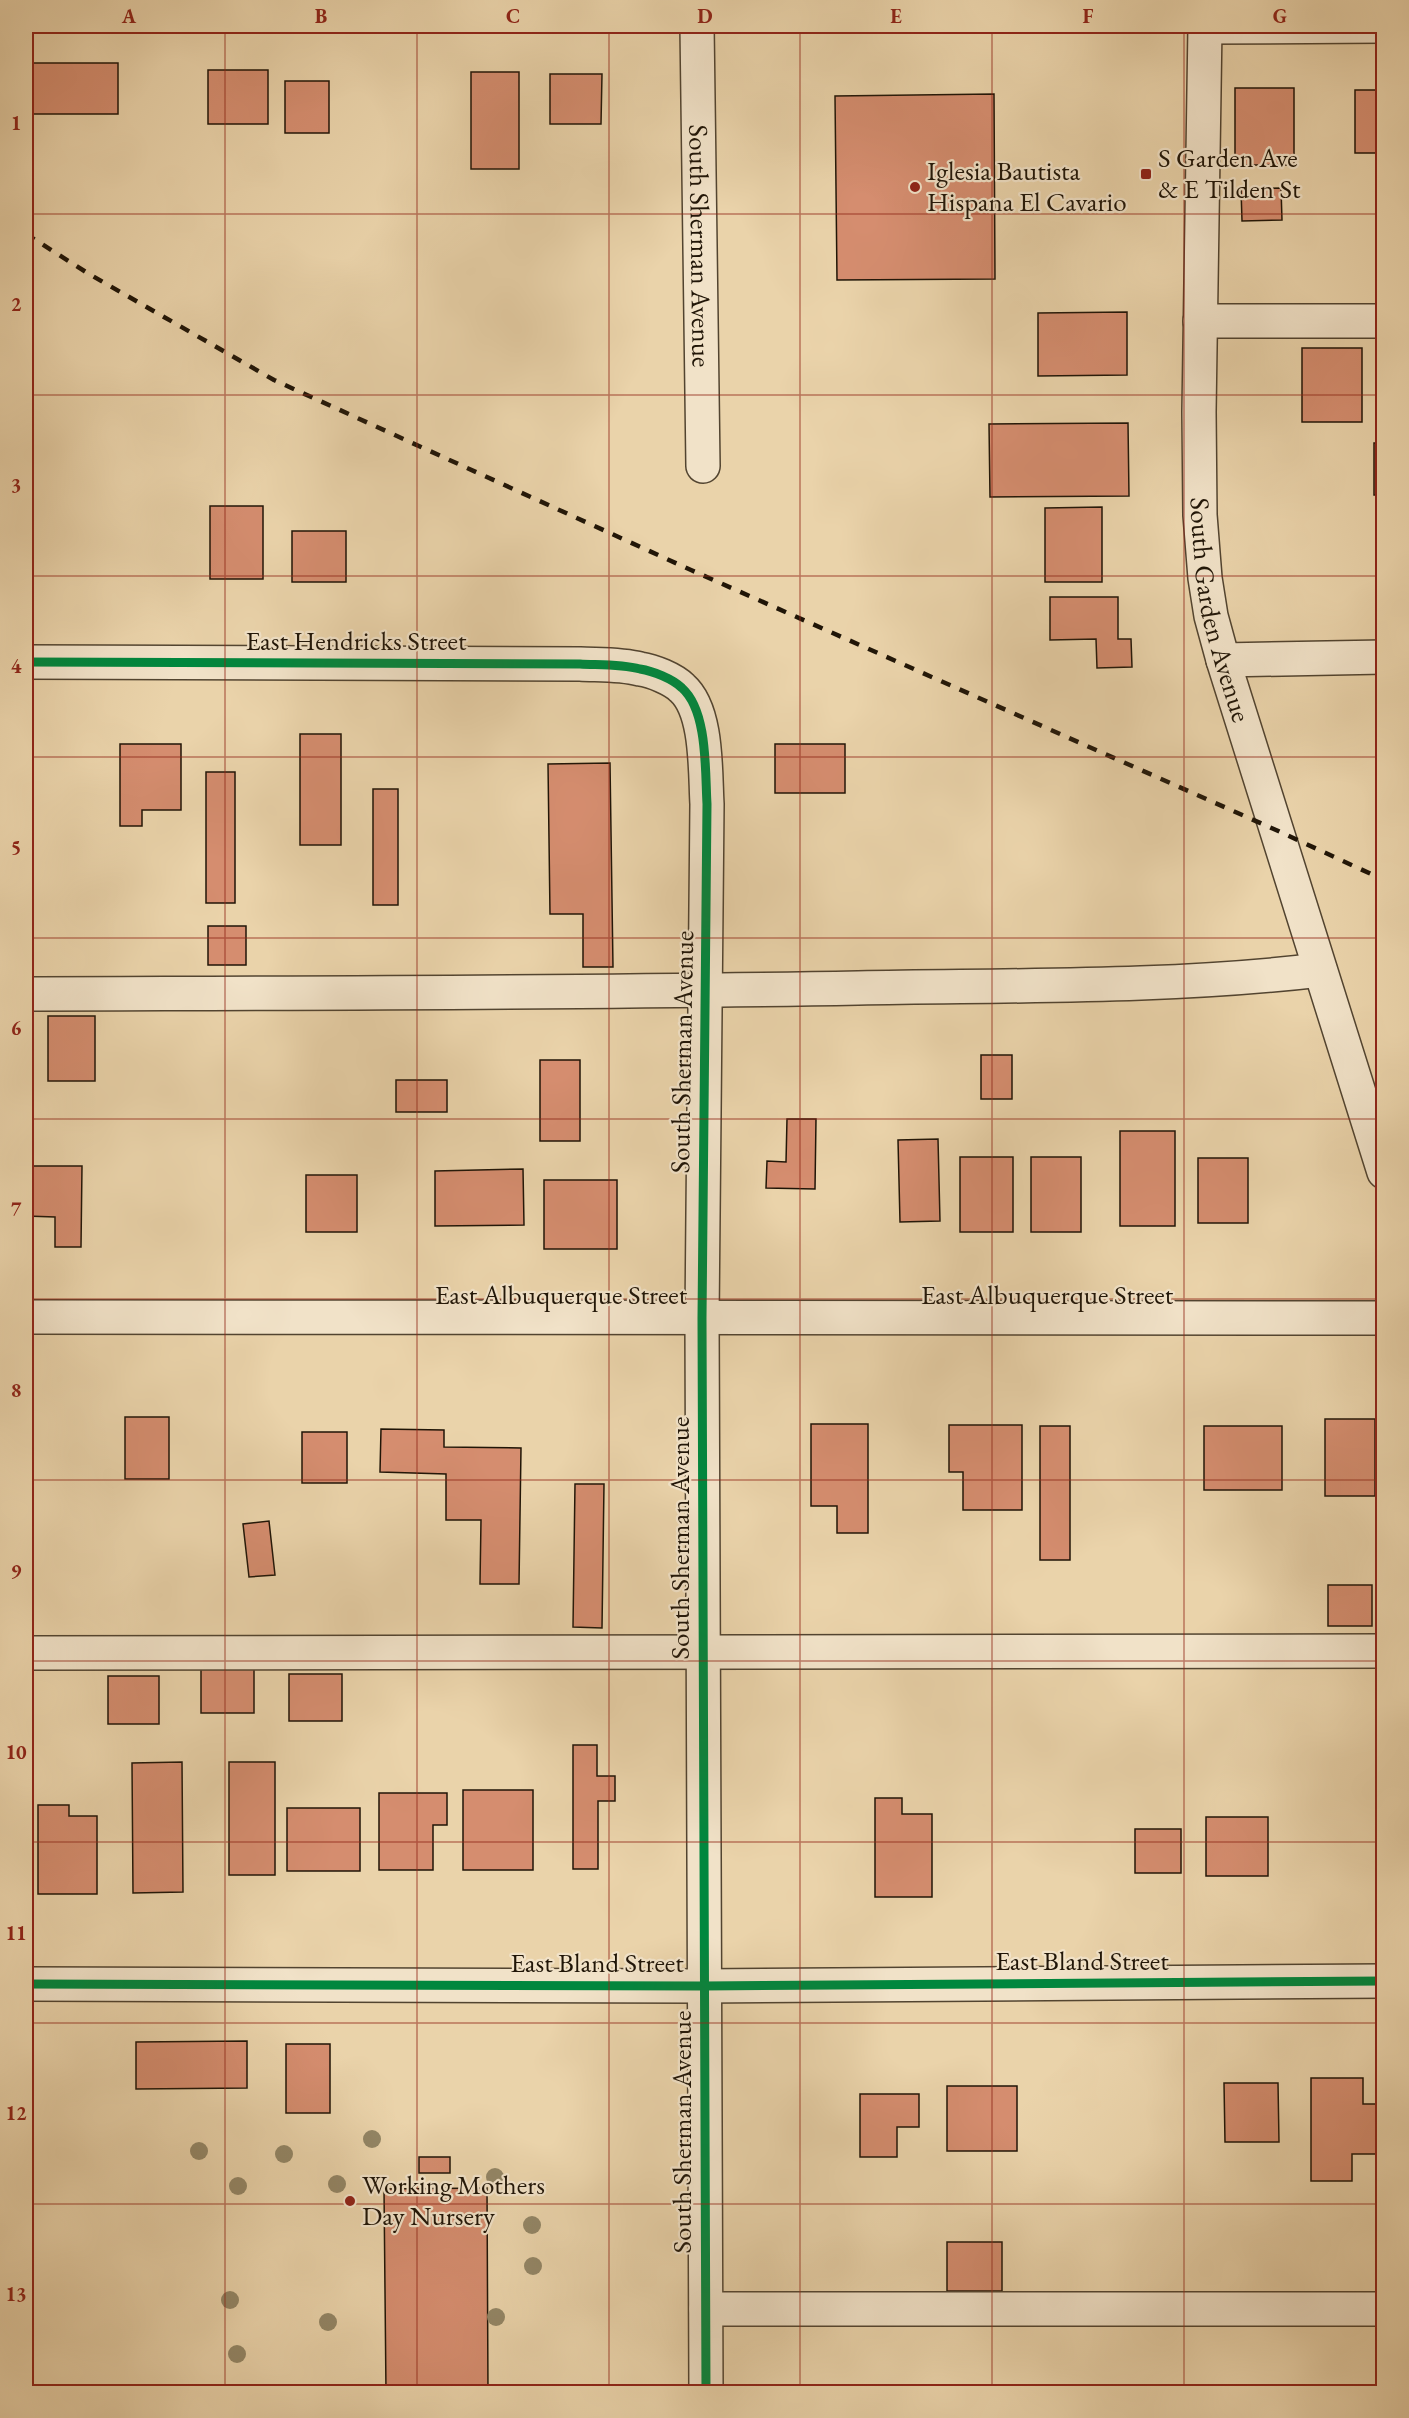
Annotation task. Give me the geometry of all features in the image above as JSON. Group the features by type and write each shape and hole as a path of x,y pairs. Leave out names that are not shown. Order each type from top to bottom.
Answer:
{"street":[{"name":"South Sherman Avenue","path":"698,26 704,466"},
{"path":"1204,26 1383,27"},
{"name":"South Garden Avenue","path":"1204,26 1200,321 1202,561 1211,616 1223,660 1383,1173"},
{"path":"1200,321 1383,321"},
{"path":"1223,660 1383,657"},
{"name":"East Hendricks Street","path":"26,662 580,664 640,668 683,688"},
{"name":"South Sherman Avenue","path":"683,688 698,713 704,739 707,804 702,1318 706,2392"},
{"path":"26,994 705,991 1172,982 1261,977 1320,970"},
{"name":"East Albuquerque Street","path":"26,1317 1383,1318"},
{"path":"26,1653 1383,1651"},
{"name":"East Bland Street","path":"26,1984 703,1986 1383,1981"},
{"path":"706,2309 1383,2309"}],"building":[{"path":"26,63 118,63 118,114 26,114"},
{"path":"208,70 268,70 268,124 208,124"},
{"path":"471,72 519,72 519,169 471,169"},
{"path":"550,74 602,74 601,124 550,124"},
{"path":"285,81 329,81 329,133 285,133"},
{"path":"1235,88 1294,88 1294,165 1235,165"},
{"path":"1355,90 1384,90 1384,153 1355,153"},
{"name":"Iglesia Bautista Hispana El Cavario","path":"994,94 995,279 837,280 835,96"},
{"path":"1281,188 1282,220 1242,221 1241,189"},
{"path":"1127,312 1127,375 1038,376 1038,313"},
{"path":"1302,348 1362,348 1362,422 1302,422"},
{"path":"1128,423 1129,496 990,497 989,424"},
{"path":"1374,443 1384,443 1384,495 1374,495"},
{"path":"210,506 263,506 263,579 210,579"},
{"path":"1102,507 1102,582 1045,582 1045,508"},
{"path":"292,531 346,531 346,582 292,582"},
{"path":"1050,597 1118,597 1118,639 1131,639 1132,667 1097,668 1096,639 1050,640"},
{"path":"300,734 341,734 341,845 300,845"},
{"path":"120,744 181,744 181,810 142,810 142,826 120,826"},
{"path":"775,744 845,744 845,793 775,793"},
{"path":"610,763 613,967 583,967 583,914 550,914 548,764"},
{"path":"206,772 235,772 235,903 206,903"},
{"path":"373,789 398,789 398,905 373,905"},
{"path":"208,926 246,926 246,965 208,965"},
{"path":"48,1016 95,1016 95,1081 48,1081"},
{"path":"981,1055 1012,1055 1012,1099 981,1099"},
{"path":"540,1060 580,1060 580,1141 540,1141"},
{"path":"396,1080 447,1080 447,1112 396,1112"},
{"path":"787,1119 816,1119 815,1189 766,1188 767,1161 786,1162"},
{"path":"1120,1131 1175,1131 1175,1226 1120,1226"},
{"path":"938,1139 940,1221 900,1222 898,1140"},
{"path":"960,1157 1013,1157 1013,1232 960,1232"},
{"path":"1031,1157 1081,1157 1081,1232 1031,1232"},
{"path":"1198,1158 1248,1158 1248,1223 1198,1223"},
{"path":"26,1166 82,1166 81,1247 55,1247 55,1217 26,1216"},
{"path":"523,1169 524,1225 435,1226 435,1171"},
{"path":"306,1175 357,1175 357,1232 306,1232"},
{"path":"544,1180 617,1180 617,1249 544,1249"},
{"path":"125,1417 169,1417 169,1479 125,1479"},
{"path":"1325,1419 1375,1419 1375,1496 1325,1496"},
{"path":"811,1424 868,1424 868,1533 837,1533 837,1506 811,1506"},
{"path":"949,1425 1022,1425 1022,1510 963,1510 963,1472 949,1472"},
{"path":"1040,1426 1070,1426 1070,1560 1040,1560"},
{"path":"1204,1426 1282,1426 1282,1490 1204,1490"},
{"path":"381,1429 444,1430 444,1447 521,1448 519,1584 480,1584 481,1520 446,1520 446,1474 380,1472"},
{"path":"302,1432 347,1432 347,1483 302,1483"},
{"path":"575,1484 604,1484 602,1628 573,1627"},
{"path":"269,1521 275,1575 249,1577 243,1524"},
{"path":"1328,1585 1372,1585 1372,1626 1328,1626"},
{"path":"201,1667 254,1667 254,1713 201,1713"},
{"path":"289,1674 342,1674 342,1721 289,1721"},
{"path":"108,1676 159,1676 159,1724 108,1724"},
{"path":"573,1745 597,1745 597,1776 615,1776 615,1801 598,1801 598,1869 573,1869"},
{"path":"182,1762 183,1892 133,1893 132,1763"},
{"path":"229,1762 275,1762 275,1875 229,1875"},
{"path":"463,1790 533,1790 533,1870 463,1870"},
{"path":"379,1793 447,1793 447,1825 433,1825 433,1870 379,1870"},
{"path":"875,1798 902,1798 902,1814 932,1814 932,1897 875,1897"},
{"path":"38,1805 69,1805 69,1816 97,1816 97,1894 38,1894"},
{"path":"287,1808 360,1808 360,1871 287,1871"},
{"path":"1206,1817 1268,1817 1268,1876 1206,1876"},
{"path":"1135,1829 1181,1829 1181,1873 1135,1873"},
{"path":"247,2041 247,2088 136,2089 136,2042"},
{"path":"286,2044 330,2044 330,2113 286,2113"},
{"path":"1311,2078 1363,2078 1363,2104 1379,2104 1379,2154 1352,2154 1352,2181 1311,2181"},
{"path":"1224,2083 1278,2083 1279,2142 1225,2142"},
{"path":"947,2086 1017,2086 1017,2151 947,2151"},
{"path":"860,2094 919,2094 919,2127 897,2127 897,2157 860,2157"},
{"path":"419,2157 450,2157 450,2173 419,2173"},
{"name":"Working Mothers Day Nursery","path":"487,2188 488,2392 386,2392 384,2189"},
{"path":"947,2242 1002,2242 1002,2291 947,2291"}],"railway":[{"path":"26,234 89,274 274,380 691,570 1384,880"}],"cycle path":[{"path":"26,662 618,665 651,672 673,682 682,688 697,711 704,743 707,804 702,1318 706,2392"},
{"path":"26,1984 703,1986 1384,1981"}],"place":[{"name":"S Garden Ave & E Tilden St","path":"1146,174"},
{"name":"Iglesia Bautista Hispana El Cavario","path":"915,187"},
{"name":"Working Mothers Day Nursery","path":"350,2201"}]}
